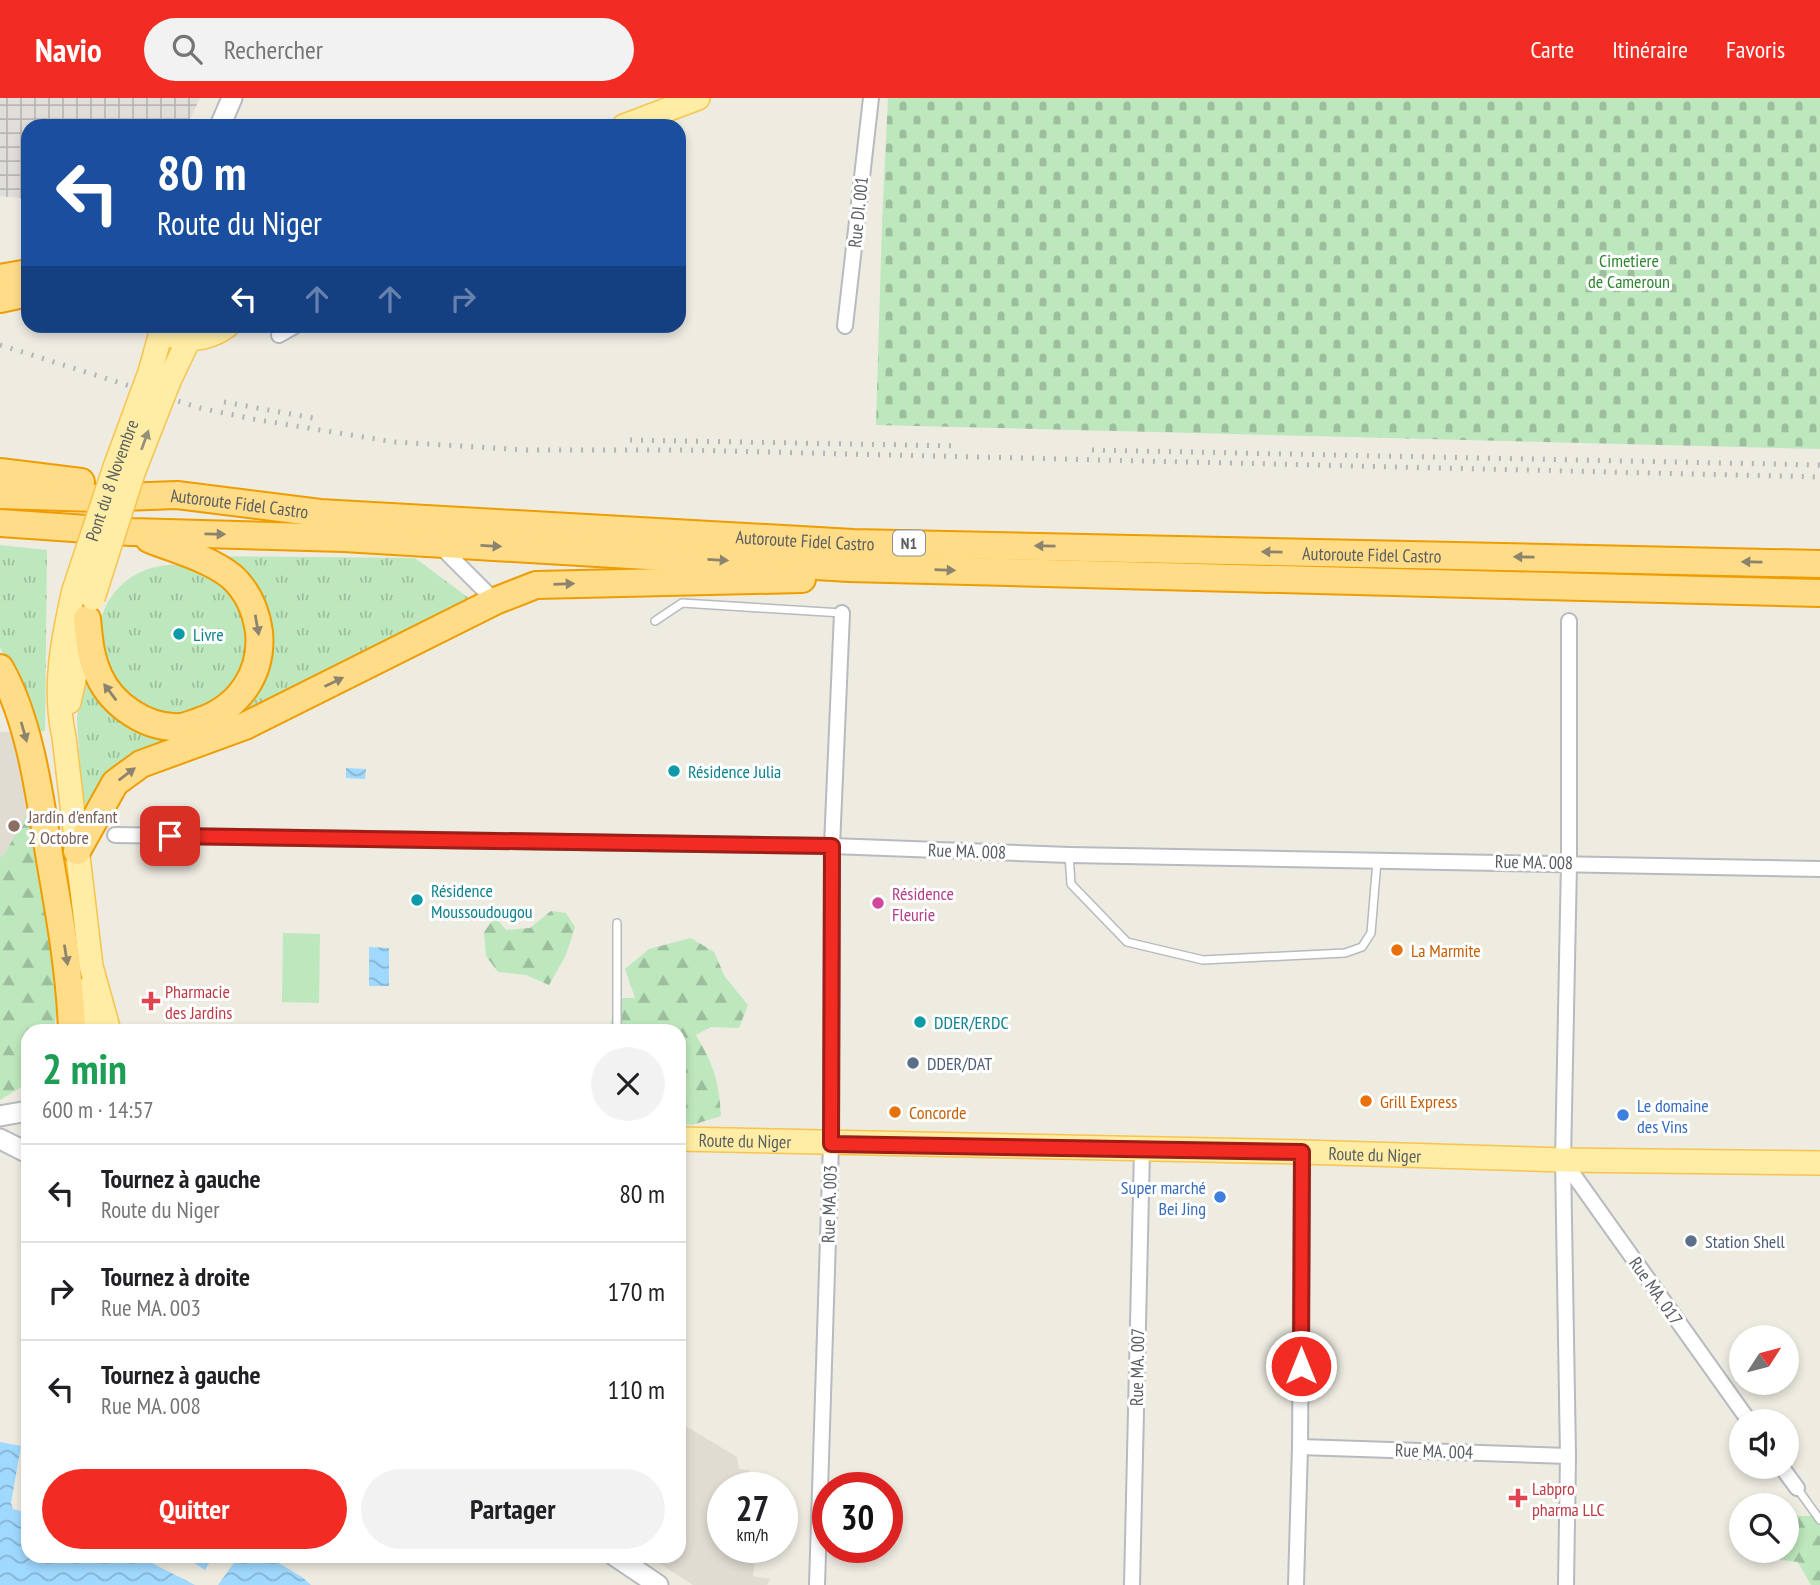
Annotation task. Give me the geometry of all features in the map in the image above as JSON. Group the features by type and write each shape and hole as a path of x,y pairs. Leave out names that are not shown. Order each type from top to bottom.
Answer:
{"highway":[{"path":"0,278 21,274"},
{"path":"0,299 21,294"},
{"path":"0,472 177,495"},
{"name":"Autoroute Fidel Castro","path":"0,495 95,498 177,495 320,513 853,543 1820,564"},
{"name":"Autoroute Fidel Castro","path":"0,523 131,532 344,538 849,568 1820,593"},
{"path":"85,602 89,648 99,677 114,699 131,712 155,724 181,727 211,718 236,701 254,675 260,652 257,620 251,601 242,587 211,563 131,532"},
{"path":"77,851 115,783 141,764 245,726 495,601 537,585 781,581 910,569"},
{"path":"0,668 12,690 38,783 70,981 72,1024"}],"main road":[{"path":"223,119 232,98"},
{"path":"236,119 240,98"},
{"path":"642,119 698,98"},
{"path":"160,376 161,333"},
{"path":"170,333 189,339 209,337 216,333"},
{"path":"160,376 189,339"},
{"name":"Pont du 8 Novembre","path":"85,602 115,467 160,376"},
{"path":"85,602 60,670 59,714 91,966 107,1024"},
{"path":"64,737 85,602"},
{"path":"87,1024 91,966"},
{"path":"0,1116 21,1112"},
{"path":"0,1139 21,1150"},
{"name":"Route du Niger","path":"686,1139 1563,1160 1820,1163"},
{"path":"625,1563 658,1585"}],"street":[{"name":"Rue DI. 001","path":"845,326 871,98"},
{"path":"279,335 283,333"},
{"path":"437,543 495,601"},
{"name":"Rue MA. 003","path":"817,1585 831,1144 832,846 842,613"},
{"path":"1566,1585 1568,1456 1563,1160 1569,863 1569,621"},
{"name":"Rue MA. 008","path":"115,835 832,846 1069,855 1820,869"},
{"name":"Rue MA. 007","path":"1132,1585 1142,1150"},
{"path":"1296,1585 1302,1152"},
{"name":"Rue MA. 017","path":"1563,1160 1740,1409"},
{"name":"Rue MA. 004","path":"1300,1447 1568,1456"},
{"path":"1791,1479 1797,1488"}],"lane":[{"path":"655,621 682,603 842,613"},
{"path":"1069,855 1071,884 1127,942 1203,960 1345,953 1362,947 1371,933 1377,861"},
{"path":"617,923 617,1024"},
{"path":"1797,1488 1820,1520"}],"shaded area":[{"path":"0,98 200,98 190,119 21,119 21,198 0,196"},
{"name":"Jardin d'enfant 2 Octobre","path":"0,732 16,732 41,922 0,920"},
{"path":"686,1426 737,1457 739,1469 749,1470 707,1472 707,1563 754,1563 753,1576 770,1579 767,1585 693,1585 659,1563 686,1563"}],"green space":[{"name":"Cimetiere de Cameroun","path":"888,98 1820,98 1820,449 876,425"},
{"path":"0,545 47,550 45,731 38,732 0,647"},
{"path":"211,556 415,558 474,602 220,725 263,682 272,652 271,622 259,593"},
{"path":"172,565 200,571 213,577 224,587 234,598 240,611 246,639 240,667 234,680 224,691 213,701 200,707 172,713 144,707 131,701 120,691 110,680 104,667 98,639 104,611 110,598 120,587 131,577 144,571"},
{"path":"83,657 94,686 201,732 106,776 83,809 77,721"},
{"path":"32,805 58,1000 55,1024 21,1024 21,1087 0,1100 0,857 4,855"},
{"path":"551,911 566,913 575,927 566,955 549,985 526,975 498,972 486,956 484,932 495,917 506,930 530,928"},
{"path":"283,933 320,934 319,1003 282,1002"},
{"path":"691,938 714,952 725,977 748,1005 739,1028 711,1027 696,1035 714,1074 721,1116 692,1125 686,1124 686,1024 610,1024 616,998 635,998 625,969 649,949"},
{"path":"1799,1516 1820,1516 1820,1585 1811,1585 1799,1563"}],"water":[{"path":"346,768 366,769 365,779 346,778"},
{"path":"369,947 389,948 389,986 369,986"},
{"path":"0,1442 21,1446 11,1503 13,1509 21,1512 21,1563 152,1563 195,1585 0,1585"},
{"path":"194,1563 209,1563 205,1570"},
{"path":"234,1563 279,1563 311,1585 218,1585"}],"railway":[{"path":"0,345 200,408 394,442 527,450 681,450 1820,477"},
{"path":"224,402 313,418"},
{"path":"630,440 959,446"},
{"path":"1092,450 1820,465"}],"place":[{"name":"Livre","path":"179,634"},
{"name":"Résidence Julia","path":"674,771"},
{"name":"Jardin d'enfant 2 Octobre","path":"14,826"},
{"name":"Résidence Moussoudougou","path":"417,900"},
{"name":"Résidence Fleurie","path":"878,903"},
{"name":"La Marmite","path":"1397,950"},
{"name":"Pharmacie des Jardins","path":"151,1001"},
{"name":"DDER/ERDC","path":"920,1022"},
{"name":"DDER/DAT","path":"913,1063"},
{"name":"Grill Express","path":"1366,1101"},
{"name":"Concorde","path":"895,1112"},
{"name":"Le domaine des Vins","path":"1623,1115"},
{"name":"Super marché Bei Jing","path":"1220,1197"},
{"name":"Station Shell","path":"1691,1241"},
{"name":"Labpro pharma LLC","path":"1518,1498"}],"route":[{"path":"170,836 832,846 831,1144 1302,1152 1301,1366"}]}
